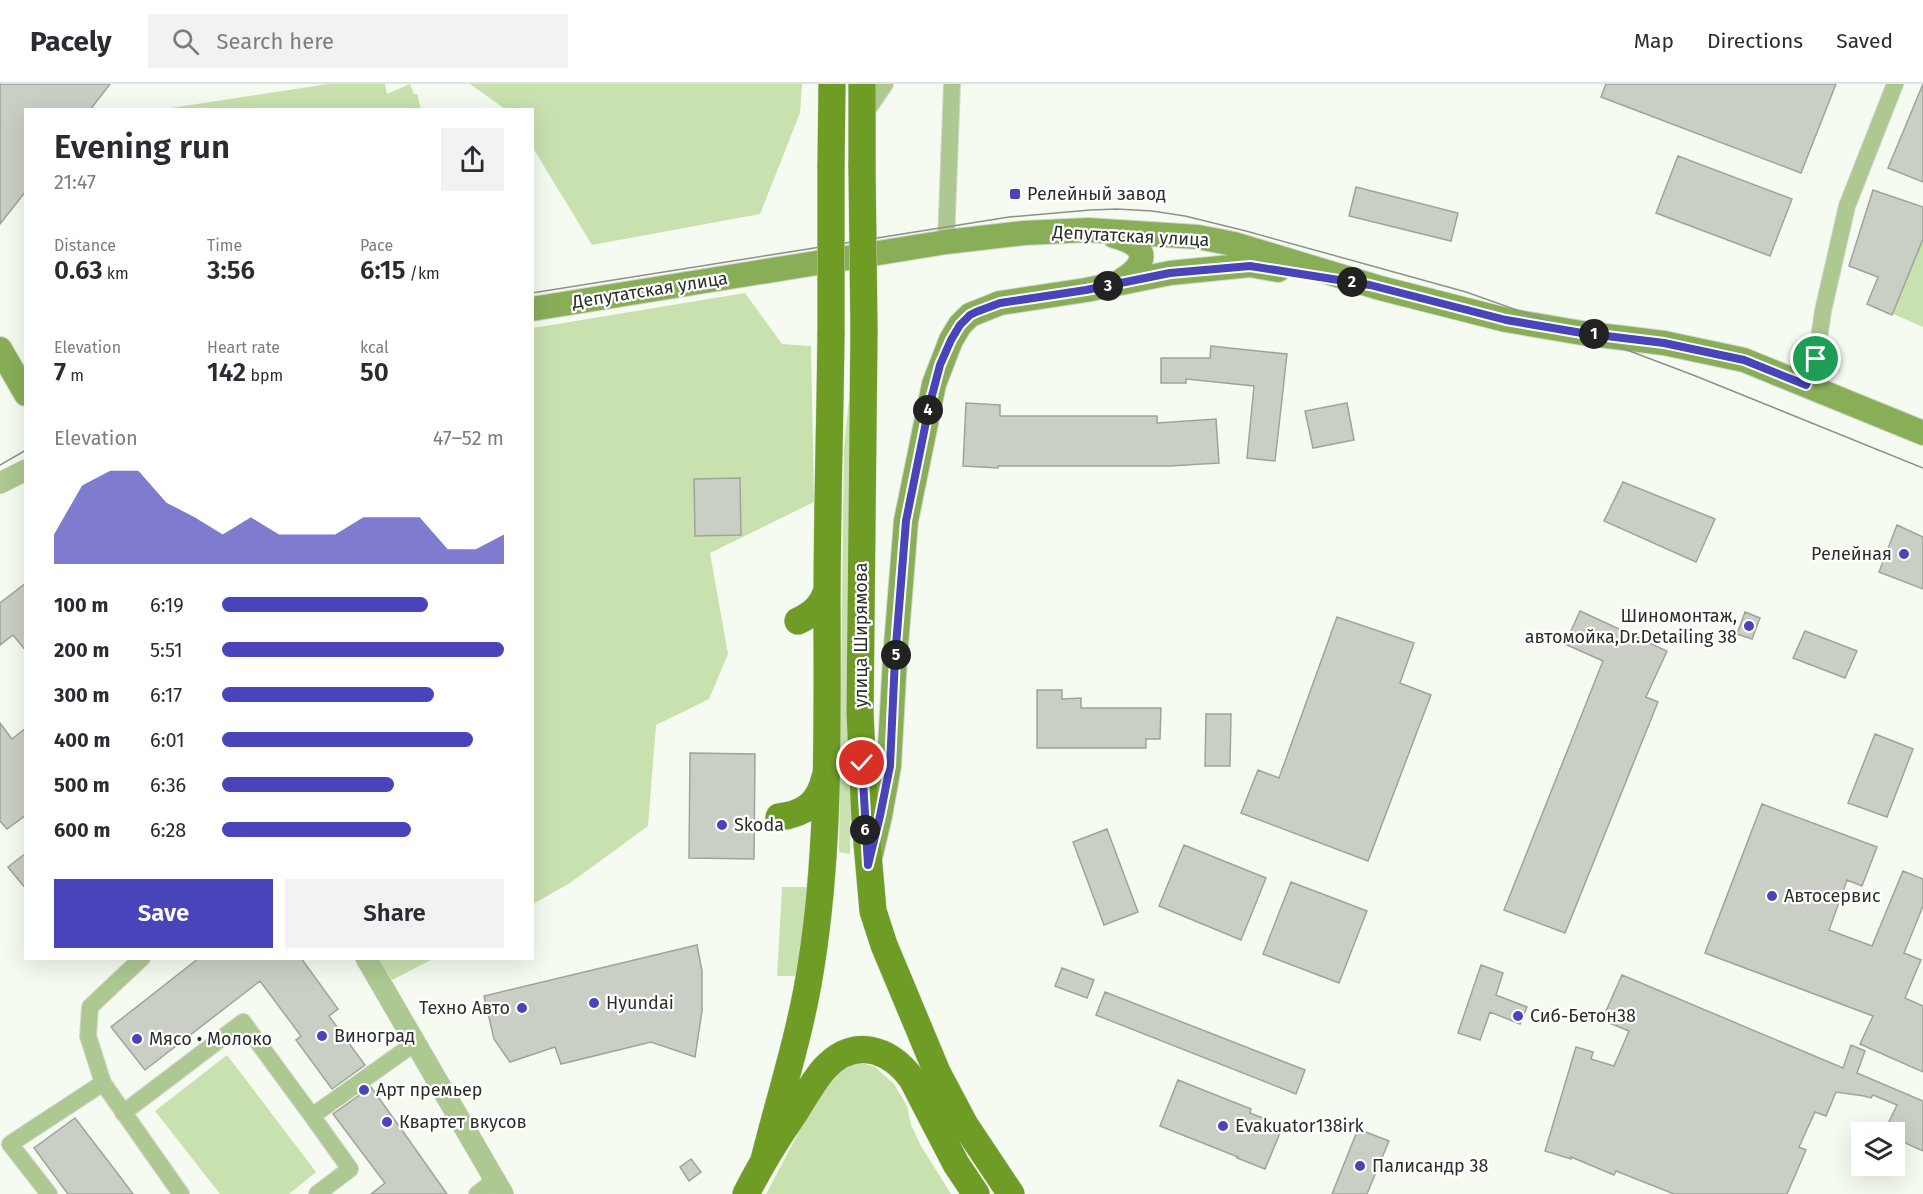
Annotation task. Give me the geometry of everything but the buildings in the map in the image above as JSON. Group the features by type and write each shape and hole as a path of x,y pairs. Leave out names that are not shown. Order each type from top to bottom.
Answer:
{"main road":[{"path":"764,1160 802,1013 811,966 822,875 828,752 827,590 832,84"},
{"path":"862,84 862,118"},
{"name":"улица Ширямова","path":"862,118 864,331 860,713 871,899 877,928 937,1072 965,1125 1011,1194"},
{"path":"1088,230 1132,241 1138,247 1140,262 1136,269 1117,284"},
{"name":"Депутатская улица","path":"534,309 946,242 1024,233 1088,230 1198,237 1506,320 1582,333 1664,343 1744,360 1923,432"},
{"path":"868,865 890,766 895,658 906,521 929,407 940,365 960,325 970,315 993,306 1170,273 1250,266 1370,285"},
{"path":"0,349 24,391"},
{"path":"798,621 815,612 825,598 827,590"},
{"path":"779,817 793,815 818,798 825,780 828,752"},
{"path":"746,1194 764,1160 825,1068 844,1054 867,1049 883,1054 905,1070 912,1079 956,1164 976,1194"}],"street":[{"path":"862,118 885,84"},
{"path":"946,242 952,84"},
{"path":"1806,385 1816,359 1823,311 1847,206 1895,84"},
{"path":"0,483 24,471"},
{"path":"140,960 90,1007 88,1036 103,1083 181,1194"},
{"path":"367,960 499,1187 477,1194"},
{"path":"123,1113 243,1022 350,1169 316,1194"},
{"path":"312,1116 415,1043"},
{"path":"49,1194 5,1144 103,1083"}],"green space":[{"path":"328,84 385,84 387,94 410,84 414,94 417,94 421,108 171,108"},
{"path":"470,84 802,84 800,113 760,214 592,245 534,150 534,108 504,108"},
{"path":"1923,236 1923,327 1891,313"},
{"path":"745,293 782,344 811,346 814,502 710,553 728,654 709,699 656,725 648,826 570,883 534,903 534,328"},
{"path":"851,379 856,445 850,854 839,852 844,448"},
{"path":"782,887 811,887 798,976 777,976"},
{"path":"380,960 431,960 392,980"},
{"path":"227,1055 316,1172 289,1194 220,1194 155,1111"},
{"path":"863,1063 875,1067 894,1084 907,1106 911,1125 921,1146 951,1194 766,1194 826,1081 848,1065"}],"tram line":[{"path":"534,293 1009,217 1090,210 1152,211 1185,216 1246,231 1466,292 1693,375 1923,468"},
{"path":"0,465 24,451"}],"place":[{"name":"Релейный завод","path":"1015,194"},
{"name":"Релейная","path":"1904,554"},
{"name":"Шиномонтаж, автомойка,Dr.Detailing 38","path":"1749,626"},
{"name":"Skoda","path":"722,825"},
{"name":"Автосервис","path":"1772,896"},
{"name":"Hyundai","path":"594,1003"},
{"name":"Техно Авто","path":"522,1008"},
{"name":"Сиб-Бетон38","path":"1518,1016"},
{"name":"Виноград","path":"322,1036"},
{"name":"Мясо • Молоко","path":"137,1039"},
{"name":"Арт премьер","path":"364,1090"},
{"name":"Квартет вкусов","path":"387,1122"},
{"name":"Evakuator138irk","path":"1223,1126"},
{"name":"Палисандр 38","path":"1360,1166"}],"route":[{"path":"862,763 868,865 890,766 895,658 906,521 929,407 940,365 960,325 976,312 1000,303 1086,290 1170,273 1250,266 1370,285 1506,320 1582,333 1664,343 1744,360 1806,385 1816,359"}]}
